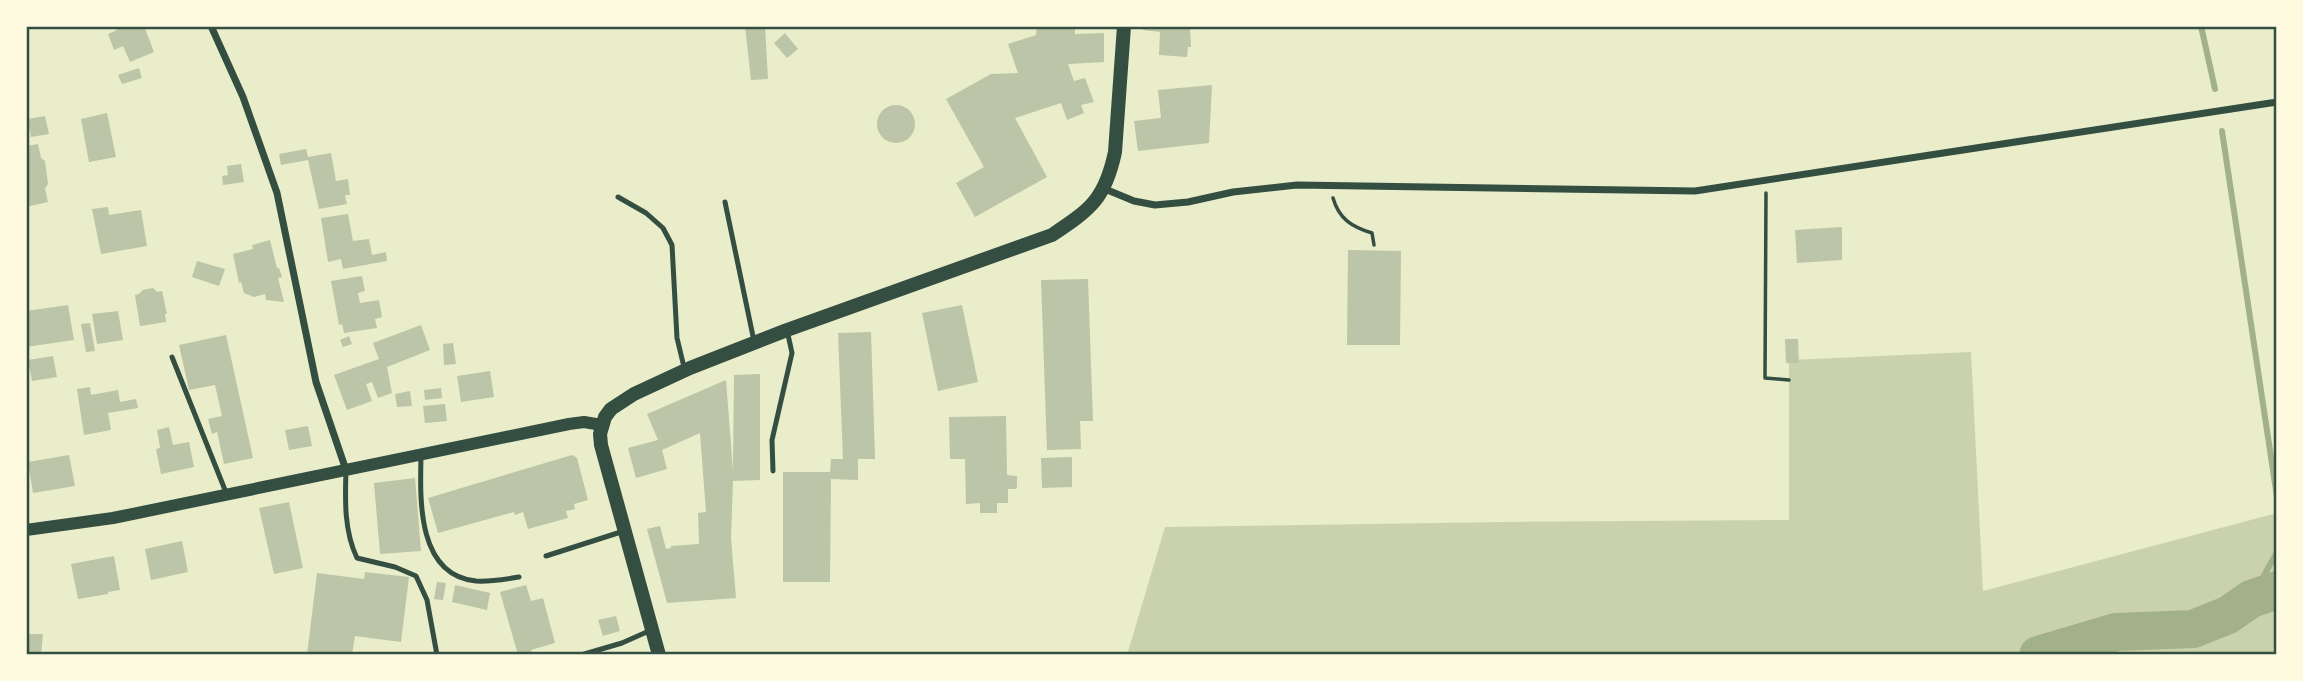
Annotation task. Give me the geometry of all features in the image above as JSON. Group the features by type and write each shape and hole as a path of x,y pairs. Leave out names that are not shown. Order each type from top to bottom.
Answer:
{"main road":[{"path":"659,655 601,445 602,425 611,409 634,394 684,370 1052,235 1093,205 1105,189 1115,152 1124,26"}],"street":[{"path":"211,26 243,97 277,192 316,382 346,470"},
{"path":"1105,189 1134,201 1155,205 1188,202 1262,188 1329,186 1695,191 2277,102"},
{"path":"26,530 113,519 569,424 584,422 602,425"}],"lane":[{"path":"618,197 646,213 663,228 672,245 677,338 684,370"},
{"path":"724,202 754,344"},
{"path":"773,471 772,440 792,353 787,330"},
{"path":"172,357 227,495"},
{"path":"421,456 420,489 425,528 431,551 443,568 476,581 519,577"},
{"path":"346,470 345,505 350,544 357,558 396,567 416,576 427,600 437,655"},
{"path":"545,556 624,531"},
{"path":"581,655 622,643 652,630"}],"path":[{"path":"1329,186 1338,213 1357,229 1372,233 1374,245"},
{"path":"1766,191 1765,378 1789,380"}],"green space":[{"path":"1971,352 1983,591 2277,513 2277,655 1127,655 1165,527 1789,520 1789,360"}],"building":[{"path":"115,26 144,26 154,52 130,62 123,46 114,50 108,34 117,30"},
{"path":"745,26 765,26 768,79 751,80"},
{"path":"1037,26 1075,28 1075,34 1104,33 1104,62 1068,64 1074,81 1085,78 1094,102 1081,105 1084,113 1067,120 1061,103 1015,118 1047,177 975,217 956,183 984,167 946,99 991,74 1018,73 1008,44 1036,35"},
{"path":"1143,26 1190,26 1191,47 1188,47 1187,57 1159,55 1160,32 1143,30"},
{"path":"785,33 798,49 787,58 774,43"},
{"path":"139,68 142,78 122,84 118,75"},
{"path":"1212,85 1209,143 1138,151 1134,121 1161,118 1158,90"},
{"path":"896,105 910,110 915,124 910,138 896,143 882,138 877,124 882,110"},
{"path":"107,113 116,157 89,162 81,119"},
{"path":"45,116 49,134 31,137 28,119"},
{"path":"38,144 41,158 45,161 48,202 26,207 26,146"},
{"path":"306,149 308,157 331,153 336,181 348,179 350,195 345,195 347,204 319,209 308,160 281,165 279,154"},
{"path":"241,164 244,182 223,185 222,176 228,175 227,166"},
{"path":"108,207 109,215 141,210 147,246 101,254 92,209"},
{"path":"348,214 353,241 369,239 372,255 386,252 387,261 343,269 341,259 328,262 321,218"},
{"path":"1842,227 1842,260 1797,263 1795,230"},
{"path":"270,240 282,277 278,278 284,302 266,300 265,294 254,297 244,293 241,282 239,283 233,254 253,249 252,245"},
{"path":"1348,250 1401,251 1400,345 1347,345"},
{"path":"197,261 225,269 219,286 192,277"},
{"path":"362,276 365,291 358,293 360,303 379,300 382,317 375,319 377,328 344,333 342,324 339,325 331,281"},
{"path":"1088,279 1093,421 1080,421 1081,449 1047,450 1041,280"},
{"path":"153,288 157,292 162,291 166,322 140,326 135,295"},
{"path":"68,305 74,340 26,347 26,311"},
{"path":"962,305 978,382 938,391 922,313"},
{"path":"118,311 123,340 97,344 92,314"},
{"path":"90,323 95,351 86,352 81,324"},
{"path":"421,325 430,350 387,367 392,393 378,398 372,382 366,384 372,401 347,410 334,375 379,359 373,343"},
{"path":"871,332 875,459 858,459 858,480 831,479 830,582 783,582 783,472 830,472 831,459 843,459 838,333"},
{"path":"226,335 253,458 224,464 217,432 212,434 208,419 222,416 215,385 189,390 179,345"},
{"path":"349,336 352,344 343,347 340,340"},
{"path":"1785,339 1798,339 1799,363 1786,363"},
{"path":"453,343 456,364 444,365 443,344"},
{"path":"53,356 57,377 32,381 28,360"},
{"path":"490,371 494,397 461,402 457,376"},
{"path":"760,374 760,480 733,481 731,538 736,598 667,603 647,529 660,526 666,549 671,546 699,544 698,513 706,512 700,433 662,450 667,469 636,478 628,448 658,440 647,414 726,380 733,471 734,375"},
{"path":"90,387 91,395 118,390 120,402 136,399 138,408 108,413 111,430 84,435 77,389"},
{"path":"441,388 442,398 425,400 424,390"},
{"path":"410,391 412,406 397,407 395,394"},
{"path":"445,404 447,421 425,423 423,406"},
{"path":"1006,416 1007,475 1017,476 1017,487 1008,489 1008,503 997,503 997,513 980,513 980,503 966,504 965,459 950,459 949,417"},
{"path":"308,426 312,446 289,450 285,430"},
{"path":"169,427 173,445 189,442 194,467 161,474 156,449 160,448 157,430"},
{"path":"69,455 75,486 33,493 28,462"},
{"path":"572,455 577,458 588,500 574,504 575,509 566,511 568,518 528,529 523,512 515,515 514,512 438,533 428,498"},
{"path":"1072,457 1072,487 1042,488 1041,458"},
{"path":"415,478 421,551 380,554 374,483"},
{"path":"289,502 303,568 274,574 259,508"},
{"path":"182,541 188,572 151,580 145,549"},
{"path":"114,556 120,590 78,599 71,564"},
{"path":"365,572 409,577 401,642 355,636 352,655 307,655 317,573 364,579"},
{"path":"437,582 446,583 443,600 434,599"},
{"path":"455,585 490,593 487,610 452,602"},
{"path":"526,585 531,601 543,598 555,643 531,650 533,655 518,655 500,592"},
{"path":"616,616 620,631 603,636 598,620"},
{"path":"26,634 43,634 41,655 26,655"}],"waterway":[{"path":"2201,26 2215,89"},
{"path":"2222,131 2277,497"},
{"path":"2251,599 2277,552"},
{"path":"2038,655 2116,632 2193,629 2228,615 2251,599 2277,590"}]}
